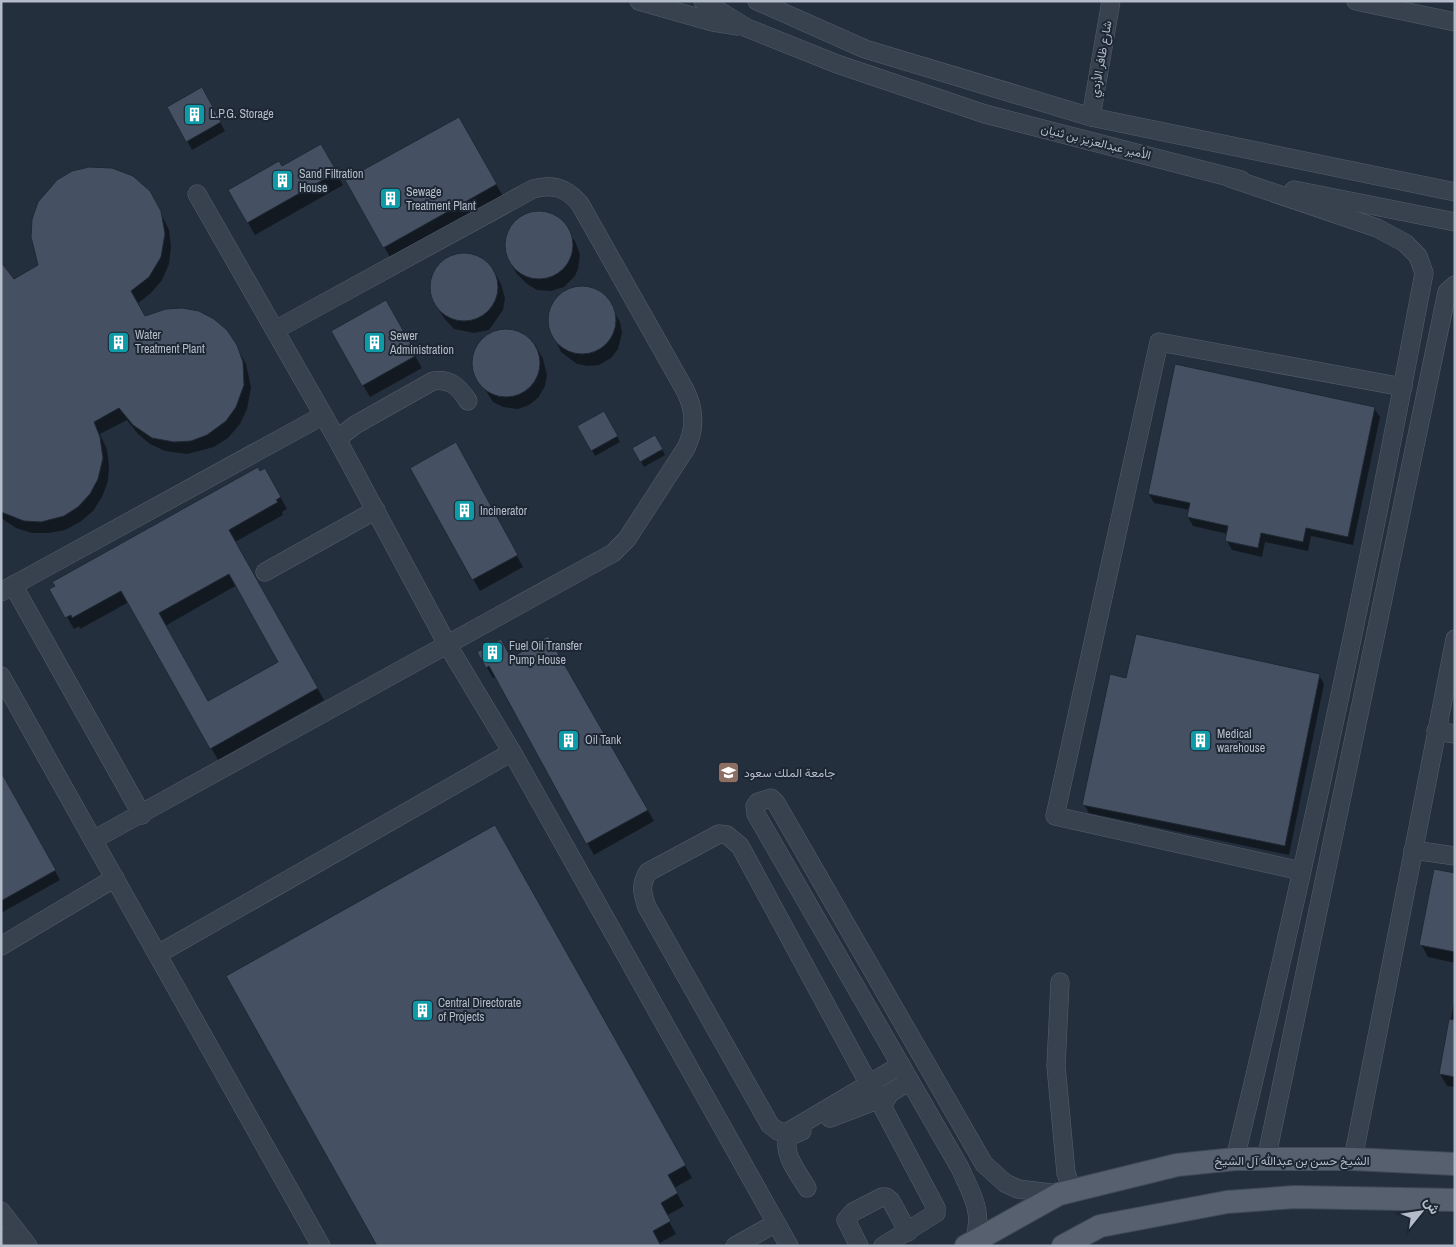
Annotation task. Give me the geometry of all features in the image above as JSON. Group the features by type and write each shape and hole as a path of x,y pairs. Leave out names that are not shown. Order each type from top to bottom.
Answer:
{"main road":[{"name":"الشيخ حسن بن عبدالله آل الشيخ","path":"970,1243 1066,1192 1177,1165 1235,1159 1353,1159 1455,1164"},
{"path":"1063,1246 1100,1226 1219,1203 1295,1197 1455,1200"}],"street":[{"name":"الأمير عبدالعزيز بن ثنيان","path":"639,1 713,22 747,28"},
{"name":"الأمير عبدالعزيز بن ثنيان","path":"703,1 747,28 837,64 985,114 1230,178 1455,222"},
{"name":"الأمير عبدالعزيز بن ثنيان","path":"757,1 865,49 1091,117 1455,192"},
{"name":"شارع ظافر الأزدي","path":"1091,117 1111,1"},
{"path":"1356,1 1455,22"},
{"path":"1230,178 1377,228 1405,243 1418,256 1424,273 1403,387 1278,980 1235,1159"},
{"path":"93,840 613,553 623,544 690,441 694,418 685,390 580,204 564,190 552,186 533,189 274,330"},
{"path":"197,194 322,416 337,439 447,644 512,752 789,1246"},
{"path":"1266,1160 1447,292 1455,285"},
{"path":"1416,315 1442,320"},
{"path":"1301,871 1055,816 1159,342 1403,387"},
{"path":"337,439 355,425 433,381 440,380 453,383 468,401"},
{"path":"142,814 7,588 322,416"},
{"path":"265,572 376,510"},
{"path":"1359,599 1383,604"},
{"path":"1353,1159 1455,639"},
{"path":"1,676 321,1246"},
{"path":"1436,731 1455,734"},
{"path":"158,954 512,752"},
{"path":"970,1243 978,1228 979,1212 960,1168 756,814 755,806 758,802 771,798 776,803 984,1164 1005,1183 1018,1188 1066,1192 1066,1173 1056,1066 1060,982"},
{"path":"877,1080 786,1133 778,1132 770,1125 647,907 642,892 642,882 648,872 720,834 727,834 740,846 864,1075 870,1080 877,1080 906,1074 926,1064"},
{"path":"1413,850 1455,856"},
{"path":"1,946 115,878"},
{"path":"1278,980 1302,985"},
{"path":"883,1246 930,1219 936,1212 936,1208 882,1106 906,1074"},
{"path":"807,1188 788,1152 788,1137 844,1111 872,1102 890,1093"},
{"path":"859,1246 846,1220 853,1212 882,1197 886,1196 891,1200 908,1232"},
{"path":"1,1211 28,1246"},
{"path":"735,1246 776,1223"},
{"path":"1,1238 11,1246"}],"building":[{"name":"L.P.G. Storage","path":"202,87 221,122 186,142 167,107"},
{"path":"459,117 497,184 383,248 345,180"},
{"name":"Sand Filtration House","path":"321,144 337,172 247,223 228,190 279,161 282,166"},
{"name":"Water Treatment Plant","path":"89,167 112,168 133,176 150,191 161,211 165,234 161,257 149,277 131,291 145,316 166,309 182,308 199,311 214,319 227,330 237,345 243,362 244,385 236,407 226,421 207,435 191,441 174,442 152,438 133,425 119,408 94,422 100,437 103,458 98,479 90,494 78,507 64,516 41,522 24,521 1,512 1,262 14,279 38,265 31,237 32,219 38,202 57,180 72,171"},
{"name":"Sewage Treatment Plant","path":"546,211 558,217 567,226 573,238 571,258 563,269 546,279 532,279 515,269 507,258 505,238 515,221 526,213"},
{"path":"457,253 471,253 483,258 493,268 498,280 498,294 493,306 483,316 471,321 457,321 445,316 435,306 430,294 430,280 435,268 445,258"},
{"path":"575,286 589,286 601,291 611,301 616,313 616,327 611,339 601,349 589,354 575,354 563,349 553,339 548,327 548,313 553,301 563,291"},
{"name":"Sewer Administration","path":"386,300 417,355 362,386 331,331"},
{"path":"513,329 525,335 534,344 540,356 538,376 530,387 513,397 499,397 482,387 474,376 472,356 482,339 493,331"},
{"path":"1175,364 1375,407 1348,537 1306,528 1303,542 1261,533 1258,548 1225,541 1228,526 1187,517 1190,503 1148,494"},
{"path":"604,411 618,436 591,451 577,426"},
{"path":"655,435 663,449 640,462 632,448"},
{"name":"Incinerator","path":"456,442 518,555 472,580 410,468"},
{"path":"258,467 260,471 265,468 281,497 276,500 278,502 229,530 318,688 210,749 121,591 72,618 71,615 65,618 49,589 55,586 52,582","holes":["229,574 278,662 208,701 159,613"]},
{"name":"Medical warehouse","path":"1136,634 1320,674 1285,846 1082,805 1110,674 1126,678"},
{"name":"Oil Tank","path":"548,636 648,810 586,844 489,666 486,668 477,652 501,639 511,658"},
{"path":"1,772 56,870 1,901"},
{"name":"Central Directorate of Projects","path":"495,825 686,1165 668,1175 678,1193 661,1203 671,1221 653,1231 661,1246 377,1246 226,976"},
{"path":"1434,869 1455,873 1455,952 1419,945"},
{"path":"1449,1019 1455,1020 1455,1077 1439,1074"}],"place":[{"name":"L.P.G. Storage","path":"194,114"},
{"name":"Sand Filtration House","path":"283,181"},
{"name":"Sewage Treatment Plant","path":"390,199"},
{"name":"Water Treatment Plant","path":"119,342"},
{"name":"Sewer Administration","path":"374,343"},
{"name":"Incinerator","path":"464,511"},
{"name":"Fuel Oil Transfer Pump House","path":"493,653"},
{"name":"Oil Tank","path":"569,740"},
{"name":"Medical warehouse","path":"1201,741"},
{"name":"جامعة الملك سعود","path":"728,773"},
{"name":"Central Directorate of Projects","path":"422,1010"}]}
